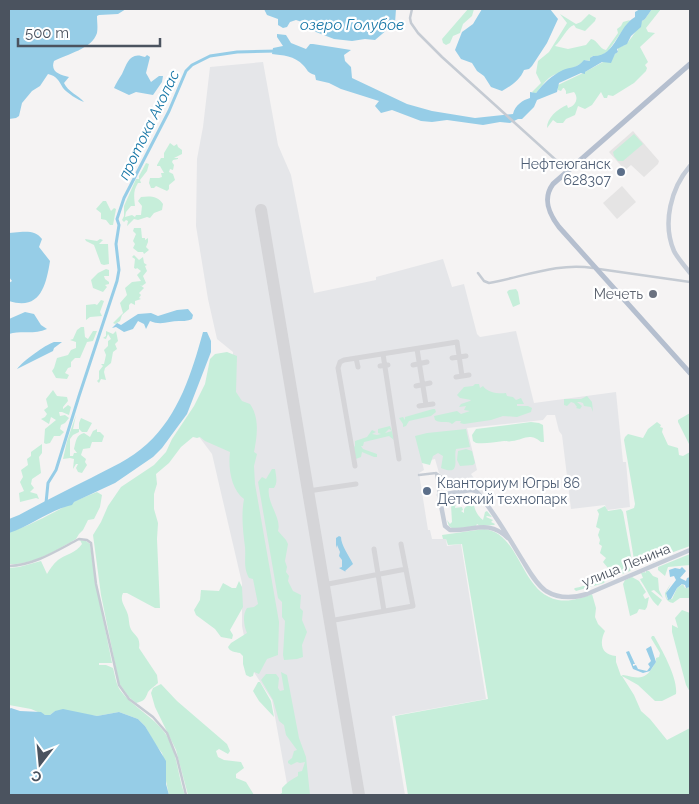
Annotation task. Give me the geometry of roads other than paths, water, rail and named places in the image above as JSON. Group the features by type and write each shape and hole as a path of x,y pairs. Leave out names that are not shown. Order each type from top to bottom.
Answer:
{"main road":[{"path":"690,64 568,170 550,189 547,198 549,210 554,221 690,373"}],"street":[{"path":"412,9 410,18 414,29 442,57 568,170"},
{"path":"690,166 675,190 670,218 674,250 690,273"},
{"path":"478,273 484,281 489,283 560,268 581,267 690,282"},
{"path":"436,473 445,526 450,530 498,526"},
{"path":"419,476 436,473 463,491"},
{"path":"438,484 442,480 447,481"},
{"path":"439,495 463,491"},
{"name":"улица Ленина","path":"463,491 476,491 540,586 552,594 565,597 587,594 690,550"},
{"path":"9,566 29,563 52,554 80,539 86,540 91,544 96,584 119,685 130,699 153,718 167,733 177,758 186,795"}],"water":[{"path":"9,9 126,9 118,14 97,16 97,33 94,39 85,47 54,61 53,68 59,74 69,77 64,83 66,86 84,102 67,92 56,77 48,74 40,86 32,91 22,103 19,116 9,119"},
{"name":"озеро Голубое","path":"264,9 396,9 395,23 375,40 352,41 334,39 316,32 308,24 296,20 283,28 278,25 278,19 267,15"},
{"path":"482,9 550,9 558,19 547,43 532,66 524,70 515,82 502,91 491,87 472,63 461,59 455,50 462,32 473,24"},
{"path":"640,9 652,9 642,21 641,27 631,36 627,44 617,49 618,52 611,63 602,62 585,72 585,74 581,73 559,83 557,92 537,100 534,107 522,119 510,123 500,122 483,125 447,120 432,122 421,121 392,110 381,113 375,106 379,101 316,80 315,75 296,60 288,56 272,54 273,48 283,46 277,34 286,35 291,43 306,49 310,44 313,44 351,50 344,55 345,61 351,67 352,78 407,104 432,111 475,118 513,114 520,103 530,98 530,92 536,93 555,75 563,70 577,66 584,60 590,61 590,58 593,56 607,52 624,27 635,17 635,12"},
{"path":"147,55 150,57 146,73 151,82 159,76 163,76 162,82 153,95 136,92 129,95 114,88 132,57 145,57"},
{"path":"27,232 38,235 42,239 39,247 50,261 40,294 28,302 19,303 9,301 9,283 12,281 9,277 9,233"},
{"path":"188,309 193,315 192,319 189,320 161,323 150,321 146,329 144,324 138,321 133,329 124,332 116,327 112,328 117,323 121,325 138,314 151,313 158,316 177,310"},
{"path":"25,312 34,314 41,325 47,329 37,332 9,334 9,319"},
{"path":"203,332 207,332 211,341 211,352 187,414 162,448 153,457 115,483 74,502 72,505 9,533 9,519 120,463 141,449 158,433 168,420 183,392"},
{"path":"54,342 62,342 53,351 17,369 34,354"},
{"path":"339,536 353,564 346,572 339,568 342,567 342,560 339,556 340,552 337,545 336,548 336,538"},
{"path":"682,567 686,571 680,578 686,581 690,577 690,587 686,588 682,584 677,588 671,599 668,600 666,593 676,580 674,576 670,577 669,570"},
{"path":"651,646 656,662 650,671 643,673 633,669 626,652 629,651 635,664 633,666 636,665 638,669 647,671 650,667 648,664 651,661 646,649"},
{"path":"9,709 20,711 41,712 45,715 50,715 55,711 63,709 97,716 119,712 138,719 145,726 166,761 166,784 169,795 9,795"}],"waterway":[{"name":"протока Акопас","path":"46,503 48,483 56,470 117,281 119,270 116,244 119,225 117,219 124,198 169,111 186,71 192,65 210,56 237,52 277,51"}],"place":[{"name":"Нефтеюганск 628307","path":"621,172"},
{"name":"Мечеть","path":"653,294"},
{"name":"Кванториум Югры 86 Детский технопарк","path":"427,491"}]}
